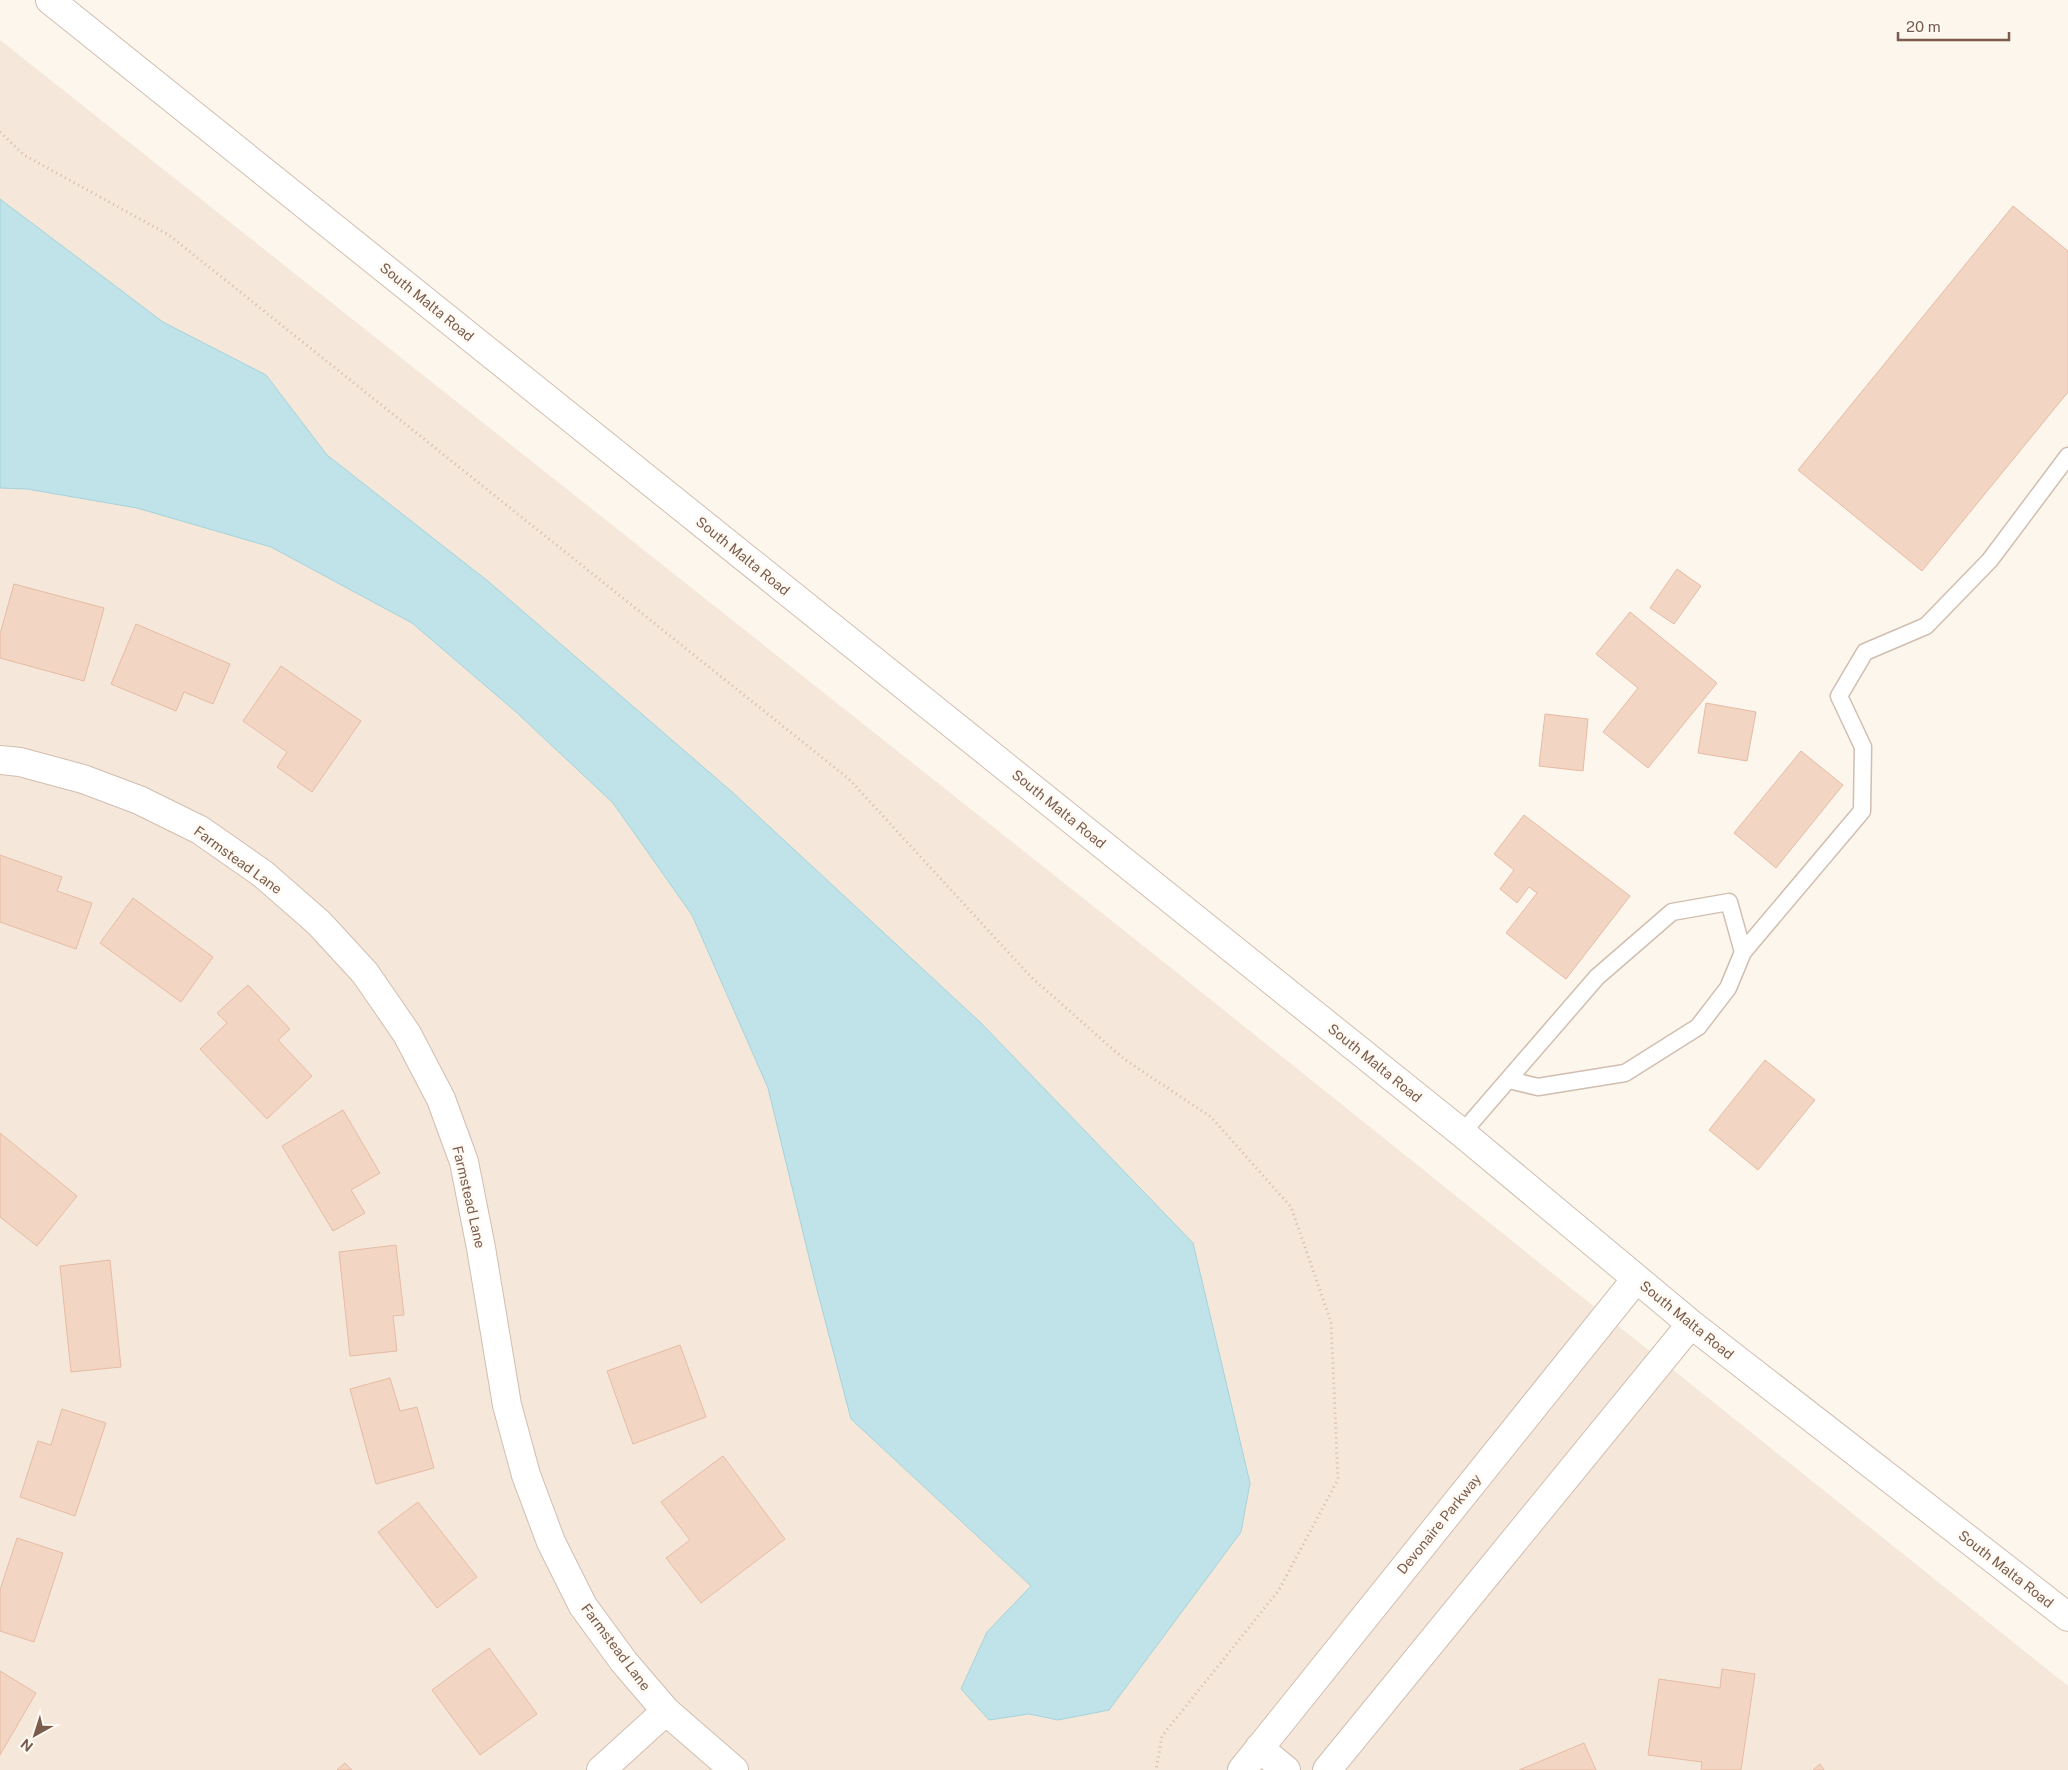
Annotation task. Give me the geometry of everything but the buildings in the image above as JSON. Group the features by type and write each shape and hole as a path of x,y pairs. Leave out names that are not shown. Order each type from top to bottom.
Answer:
{"street":[{"name":"South Malta Road","path":"50,0 1462,1133 1691,1324 2068,1617"},
{"name":"Farmstead Lane","path":"0,760 20,762 82,779 139,800 200,830 263,874 319,923 365,973 407,1034 441,1099 464,1162 481,1248 506,1405 526,1475 552,1542 583,1606 624,1662 666,1711 734,1770"},
{"name":"Devonaire Parkway","path":"1242,1770 1636,1279"},
{"path":"1327,1770 1691,1324"},
{"path":"601,1770 666,1711"},
{"path":"1259,1748 1286,1770"}],"lane":[{"path":"1509,1080 1538,1088 1625,1073 1698,1027 1728,988 1742,952 1862,811 1863,747 1840,696 1865,652 1926,626 1990,560 2068,456"},
{"path":"1462,1133 1597,977 1672,912 1729,902 1742,952"}],"path":[{"path":"0,132 24,155 169,235 848,779 1031,977 1124,1059 1211,1117 1291,1207 1331,1322 1338,1479 1279,1590 1162,1736 1156,1770"}],"shaded area":[{"path":"0,40 1165,963 2068,1686 2068,1770 0,1770"}],"water":[{"path":"0,199 163,322 266,375 327,455 489,582 731,791 981,1023 1193,1243 1250,1483 1241,1532 1109,1710 1058,1720 1029,1714 989,1720 961,1689 987,1632 1031,1586 851,1419 815,1282 768,1088 692,915 613,803 515,711 412,623 271,547 137,508 27,489 0,488"}]}
